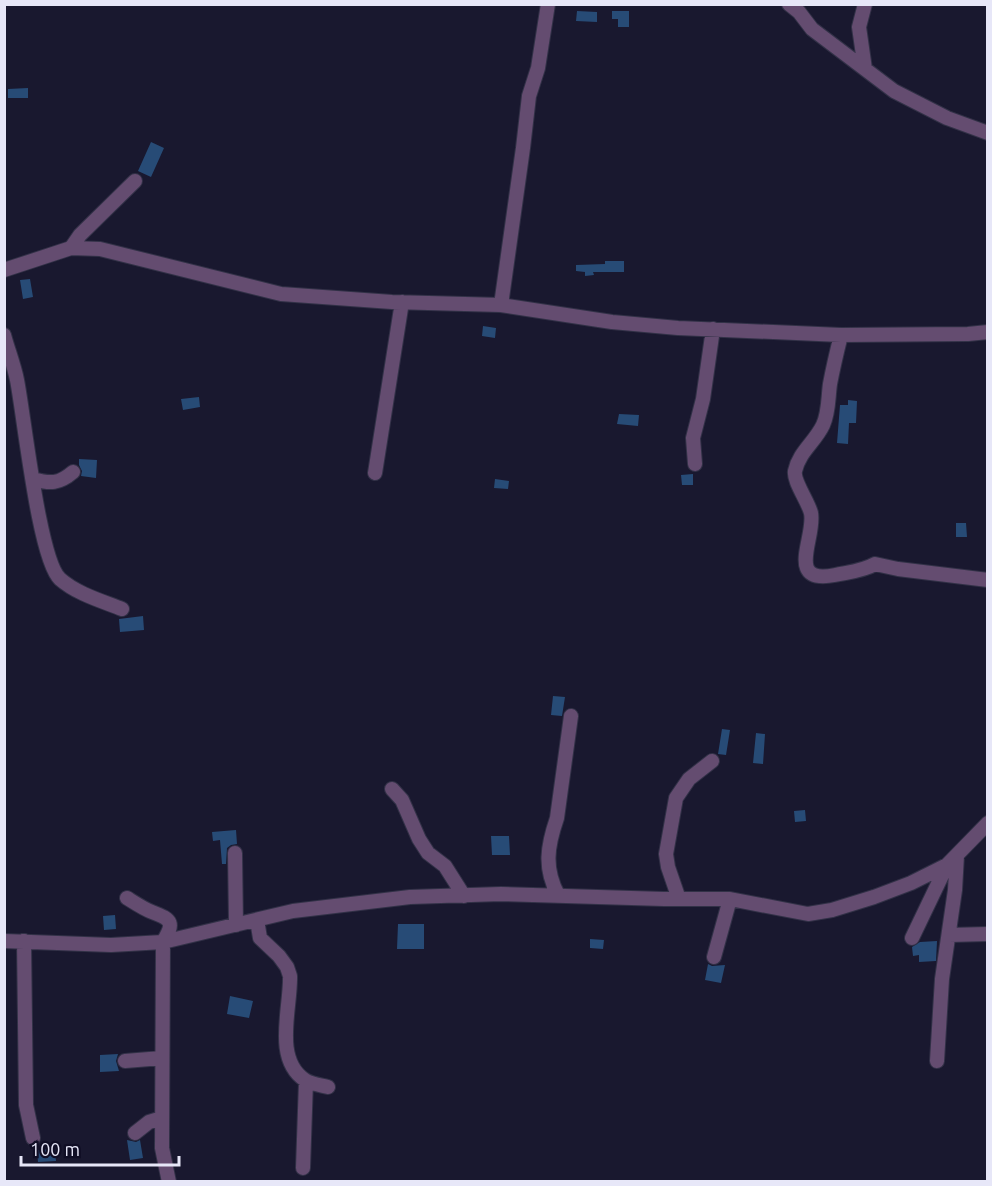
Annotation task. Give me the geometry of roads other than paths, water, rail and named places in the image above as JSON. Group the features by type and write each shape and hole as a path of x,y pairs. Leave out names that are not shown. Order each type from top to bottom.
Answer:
{"street":[{"path":"501,305 524,148 529,96 538,68 548,4"},
{"path":"789,4 799,12 812,29 894,91 947,118 987,133"},
{"path":"865,4 859,27 865,69"},
{"path":"71,248 80,235 135,181"},
{"path":"4,270 71,248 100,249 281,294 402,302 501,305 612,322 713,329 841,335 987,332"},
{"path":"375,472 402,302"},
{"path":"695,464 693,438 703,399 713,329"},
{"path":"841,335 830,384 827,416 817,435 802,453 795,471 796,482 807,501 812,520 805,557 806,567 818,576 867,568 875,564 987,580"},
{"path":"4,336 16,377 40,522 52,567 59,578 76,589 122,609"},
{"path":"33,479 56,483 64,480 73,472"},
{"path":"558,895 551,880 547,861 557,818 571,716"},
{"path":"679,899 666,854 676,798 689,779 712,761"},
{"path":"393,789 402,800 424,849 432,858 445,866 464,896"},
{"path":"912,938 952,860 987,823"},
{"path":"235,853 236,925"},
{"path":"4,941 111,945 163,942 293,911 410,897 558,895 679,899 730,898 808,914 832,910 911,883 952,860"},
{"path":"936,1061 942,979 955,890 952,860"},
{"path":"127,898 151,912 165,916 170,921 171,928 163,942 162,1058 162,1148 169,1182"},
{"path":"714,957 730,898"},
{"path":"257,920 260,938 288,967 290,976 286,1047 288,1058 293,1068 306,1081 328,1087"},
{"path":"949,935 987,934"},
{"path":"24,941 26,1105 33,1138"},
{"path":"124,1061 162,1058"},
{"path":"303,1168 306,1081"},
{"path":"135,1133 149,1122 162,1118"}]}
